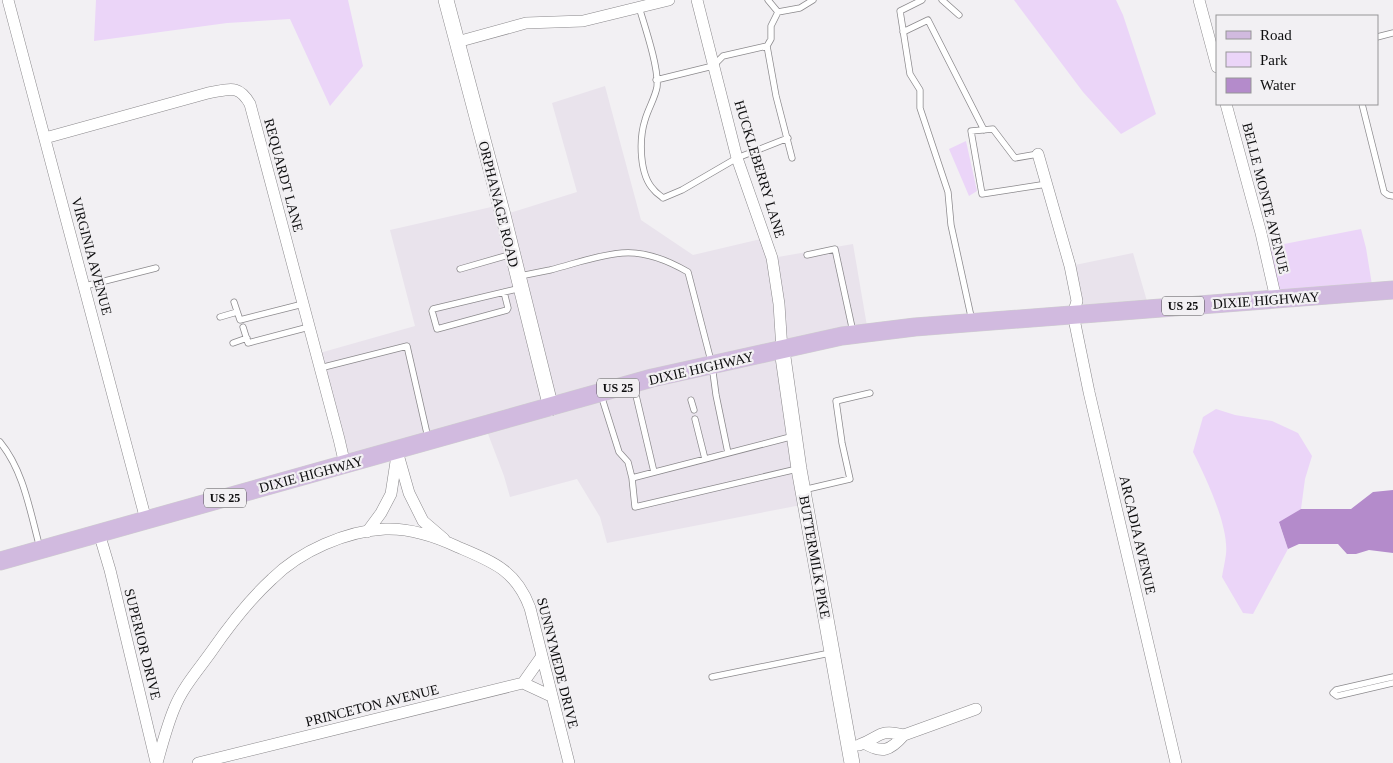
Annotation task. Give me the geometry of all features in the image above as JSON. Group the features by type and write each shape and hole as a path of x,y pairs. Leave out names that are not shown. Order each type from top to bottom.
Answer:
{"main road":[{"name":"ORPHANAGE ROAD","path":"446,0 551,408"},
{"name":"DIXIE HIGHWAY","path":"0,561 633,384 853,334 915,326 1393,290"},
{"name":"BUTTERMILK PIKE","path":"782,350 794,436 832,652 857,745 852,763"}],"street":[{"name":"VIRGINIA AVENUE","path":"8,0 146,520"},
{"path":"458,42 526,24 584,21 669,0"},
{"name":"HUCKLEBERRY LANE","path":"697,0 737,158 772,258 779,304 782,350"},
{"path":"1199,0 1216,63"},
{"name":"REQUARDT LANE","path":"45,138 208,94 232,89 241,91 250,104 344,465"},
{"name":"BELLE MONTE AVENUE","path":"1226,105 1261,233 1276,299"},
{"name":"ARCADIA AVENUE","path":"1038,154 1070,266 1077,301 1073,314 1091,402 1176,763"},
{"path":"367,532 381,513 391,494 397,451"},
{"path":"397,451 409,493 423,521 447,541"},
{"name":"SUNNYMEDE DRIVE","path":"157,763 174,708 221,638 249,602 290,563 309,552 331,542 385,529 400,530 447,541 488,560 508,573 518,583 525,593 530,608 568,763"},
{"name":"SUPERIOR DRIVE","path":"99,533 110,570 157,763"},
{"path":"542,656 523,683 551,696"},
{"name":"PRINCETON AVENUE","path":"198,763 523,683"},
{"path":"857,745 874,750 884,750 896,744 904,735 976,709"},
{"path":"857,745 879,734 891,732 904,735"}],"lane":[{"path":"768,0 778,12"},
{"path":"778,12 788,12 800,8 813,0"},
{"path":"922,0 900,11 903,32 910,74 920,90 920,108 948,192 951,225 972,322"},
{"path":"942,0 958,15"},
{"path":"639,7 651,50 657,88 644,120 641,136 641,159 653,190 663,198 682,190 737,158 788,138"},
{"path":"778,12 772,26 771,39 768,46 776,96 792,158"},
{"path":"903,32 928,20 984,130"},
{"path":"1378,37 1393,33"},
{"path":"656,80 713,66 723,56 768,46"},
{"path":"1362,105 1384,192 1393,196"},
{"path":"1038,154 1015,158 994,129 971,131 982,194 1047,184"},
{"path":"807,255 836,249 853,334"},
{"path":"504,292 507,310 437,329 433,310 504,292 519,282 549,270 596,256 622,253 641,254 672,263 688,272 712,365 728,453"},
{"path":"460,269 512,254"},
{"path":"85,286 156,268"},
{"path":"234,302 240,320 303,304"},
{"path":"220,317 237,312"},
{"path":"243,327 248,342 309,327"},
{"path":"233,343 247,338"},
{"path":"320,368 407,346 429,442"},
{"path":"633,384 654,472"},
{"path":"804,490 850,479 842,443 836,401 870,393"},
{"path":"600,394 619,452 628,462 632,478 634,507 800,469"},
{"path":"691,400 694,410"},
{"path":"695,420 705,459"},
{"path":"632,478 794,436"},
{"path":"0,442 11,455 19,473 41,550"},
{"path":"712,677 832,652"},
{"path":"1393,677 1336,690 1333,693 1337,696 1393,683"}],"shaded area":[{"path":"605,86 641,220 693,255 765,238 772,258 853,244 868,332 782,350 806,504 607,543 600,517 577,479 510,497 485,426 345,465 316,354 415,326 390,230 500,205 503,215 577,192 552,103"},
{"path":"1133,253 1149,308 1073,314 1070,266"}],"green space":[{"path":"96,0 348,0 363,66 330,106 290,19 227,23 94,41"},
{"path":"1014,0 1116,0 1123,15 1156,114 1121,134 1083,92"},
{"path":"966,141 977,191 969,196 949,149"},
{"path":"1361,229 1373,291 1276,299 1264,248"},
{"path":"1216,409 1235,415 1272,421 1298,433 1312,456 1305,479 1301,509 1279,523 1288,549 1253,614 1243,613 1222,577 1226,554 1224,530 1216,502 1193,452 1203,417"}],"water":[{"path":"1393,490 1393,553 1369,550 1356,554 1347,554 1338,544 1299,544 1288,549 1279,522 1301,509 1351,509 1373,492"}]}
